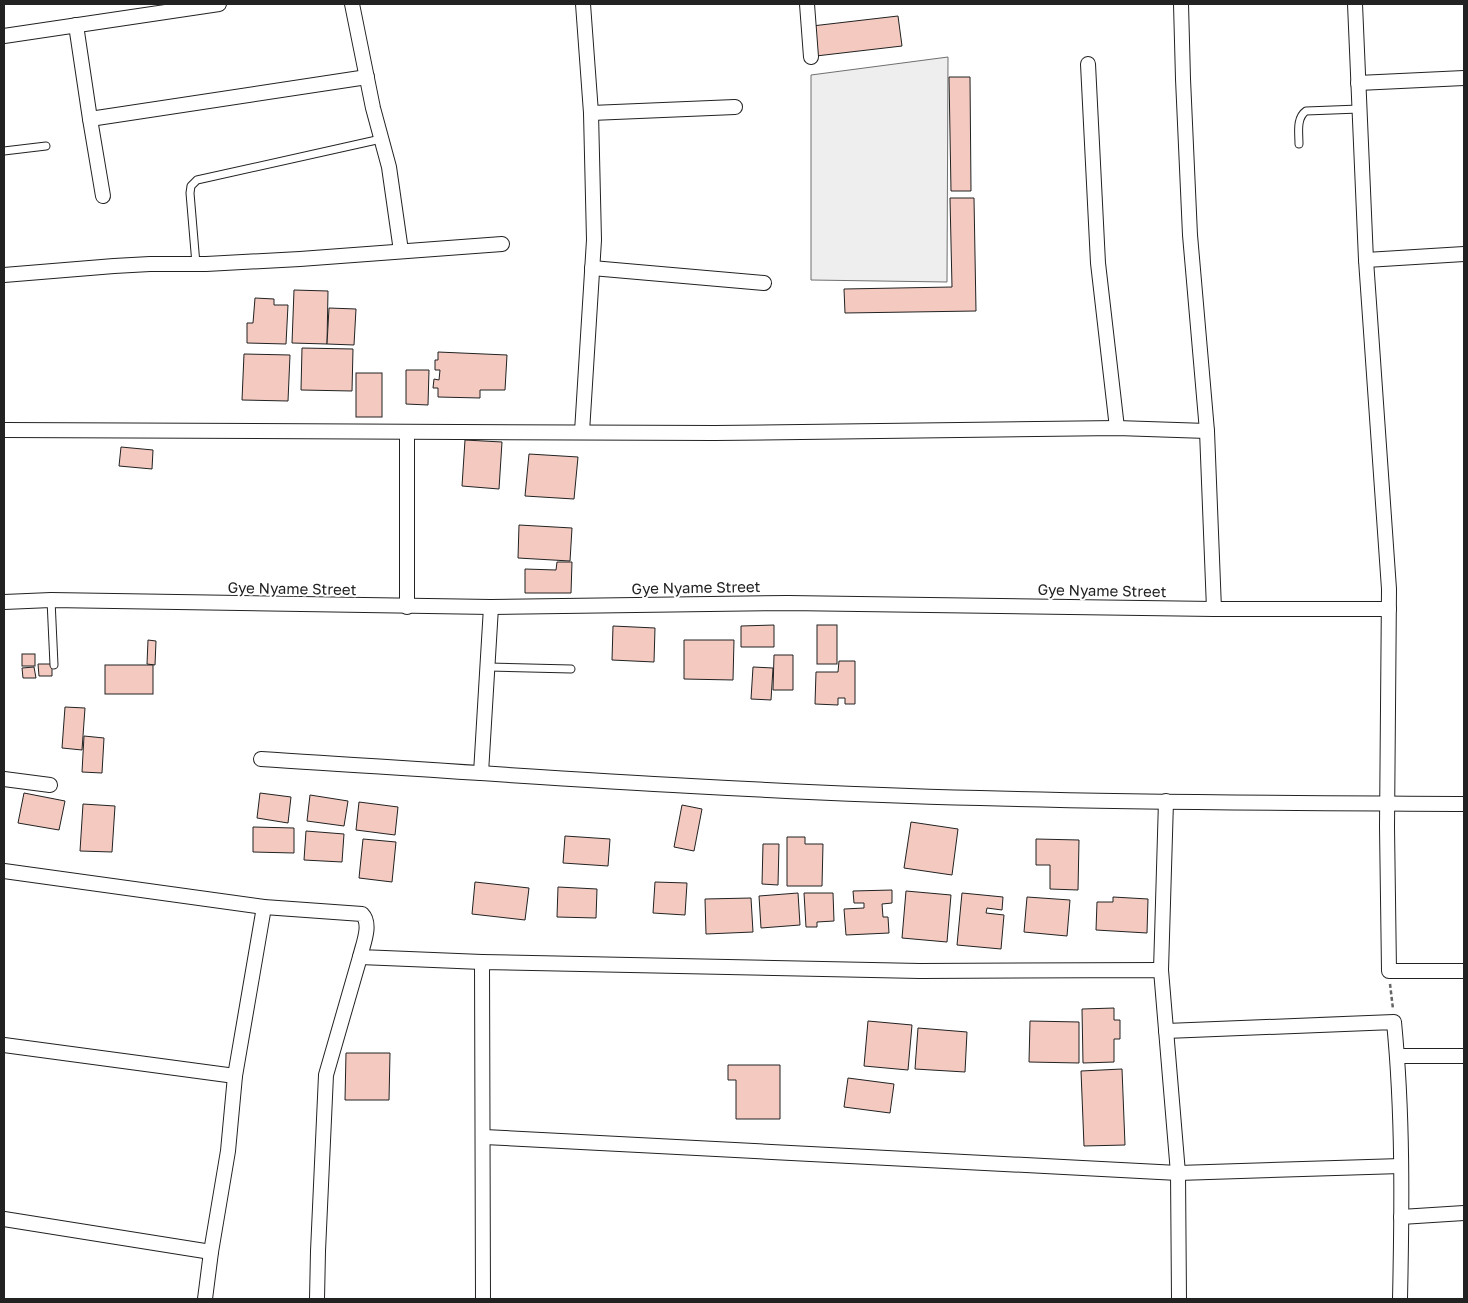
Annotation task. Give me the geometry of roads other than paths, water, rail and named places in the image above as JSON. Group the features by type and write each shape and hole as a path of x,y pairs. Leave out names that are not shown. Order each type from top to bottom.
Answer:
{"street":[{"path":"4,36 219,4"},
{"path":"352,4 373,108 389,167 401,251"},
{"path":"582,4 590,113 594,240 582,432"},
{"path":"807,4 811,57"},
{"path":"1182,4 1183,79 1190,236 1207,431 1214,609"},
{"path":"1354,4 1366,260 1389,609 1387,803 1389,971 1464,971"},
{"path":"76,25 103,196"},
{"path":"1088,64 1098,263 1117,428"},
{"path":"90,119 367,77"},
{"path":"1358,83 1464,78"},
{"path":"590,113 735,107"},
{"path":"4,275 141,264 196,264 363,255 502,244"},
{"path":"1366,260 1464,254"},
{"path":"592,268 764,283"},
{"path":"4,430 714,433 1117,428 1207,431"},
{"path":"407,432 407,607"},
{"name":"Gye Nyame Street","path":"4,602 51,600 407,607 788,603 1214,609 1389,609"},
{"path":"481,773 491,607"},
{"path":"261,759 821,792 981,798 1464,804"},
{"path":"4,779 50,785"},
{"path":"1166,801 1160,970 1178,1173 1179,1299"},
{"path":"4,871 264,907 362,914 366,918 367,927 360,957 326,1075 317,1299"},
{"path":"205,1299 228,1151 234,1076 264,907"},
{"path":"360,957 482,962 910,971 1160,970"},
{"path":"482,962 483,1299"},
{"path":"1166,1031 1394,1022 1401,1166 1400,1299"},
{"path":"4,1045 234,1076"},
{"path":"1397,1056 1464,1056"},
{"path":"484,1137 1178,1173 1401,1166"},
{"path":"1402,1217 1464,1213"},
{"path":"4,1219 211,1252"}],"lane":[{"path":"1300,144 1299,121 1301,115 1306,111 1359,109"},
{"path":"196,264 190,193 191,186 197,180 381,139"},
{"path":"4,151 46,146"},
{"path":"51,600 54,665"},
{"path":"488,667 571,669"}]}
